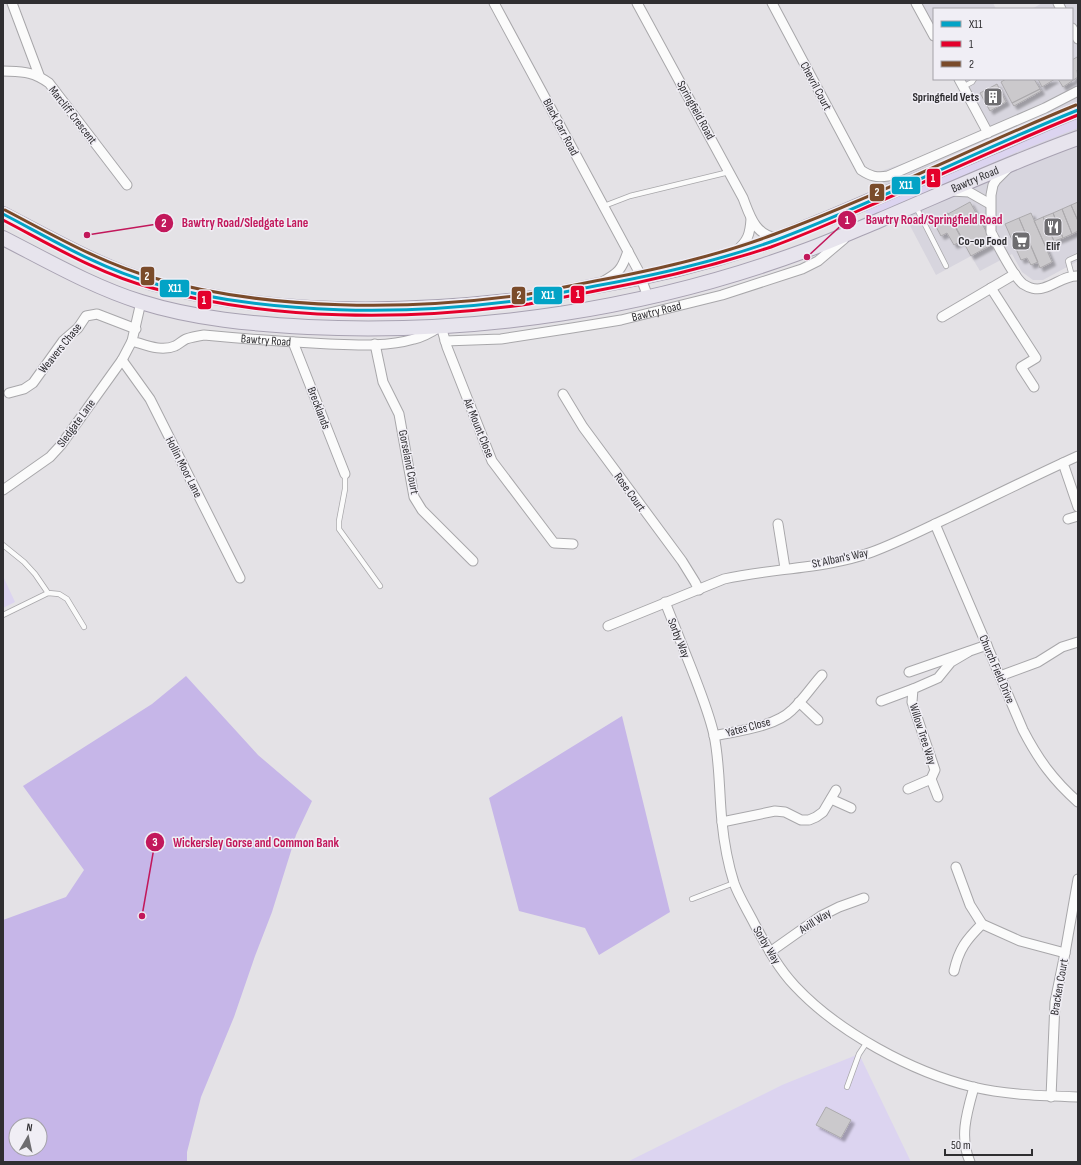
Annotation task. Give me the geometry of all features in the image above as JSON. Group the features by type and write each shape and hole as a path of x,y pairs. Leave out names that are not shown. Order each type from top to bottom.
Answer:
{"main road":[{"name":"Bawtry Road","path":"3,214 89,257 124,272 150,282 226,300 320,309 449,307 556,295 642,278 779,239 1078,110"},
{"name":"Bawtry Road","path":"3,238 100,286 141,302 221,319 273,325 386,329 525,319 566,314 648,297 756,268 809,250 1010,165 1078,138"},
{"path":"3,235 17,245"},
{"path":"601,285 611,305"}],"street":[{"path":"12,3 38,75"},
{"name":"Black Carr Road","path":"494,3 628,251 642,278 648,297"},
{"name":"Springfield Road","path":"637,3 743,198 751,219 760,231 771,238 779,239"},
{"name":"Chevril Court","path":"772,3 861,170 878,178 888,176 988,133"},
{"path":"916,3 933,33"},
{"path":"1073,30 1078,39"},
{"name":"Marcliff Crescent","path":"3,71 38,75 48,83 127,185"},
{"path":"961,83 988,133 1045,108 1078,91"},
{"path":"1010,165 993,185 990,204 991,232 1015,274 1022,283 1035,289 1043,288 1075,276"},
{"path":"947,192 969,192 990,204"},
{"path":"734,253 746,242 750,232 751,219"},
{"name":"Bawtry Road","path":"446,342 501,339 621,320 722,295 795,271 818,261 851,232"},
{"path":"601,285 622,267 628,251"},
{"path":"942,317 1015,274"},
{"path":"991,288 1036,358 1021,367 1034,387"},
{"path":"132,341 141,302"},
{"name":"Weavers Chase","path":"9,393 24,390 33,383 63,341 78,328 86,316 97,314 136,329"},
{"name":"Bawtry Road","path":"132,341 164,349 175,346 194,336 204,335 293,342 376,344 413,340 441,326"},
{"name":"Air Mount Close","path":"441,326 492,461 554,543 573,544"},
{"name":"Sledgate Lane","path":"3,490 50,457 61,446 122,360 132,341"},
{"name":"Brecklands","path":"293,342 345,474"},
{"name":"Gorseland Court","path":"376,344 384,382 399,414 414,497 422,510 474,561"},
{"name":"Hollin Moor Lane","path":"122,360 150,399 240,578"},
{"name":"Rose Court","path":"563,394 583,427 682,561 696,582 698,590"},
{"name":"St Alban's Way","path":"608,626 724,579 852,558 872,552 935,524 1078,456"},
{"path":"1063,463 1078,507"},
{"path":"1068,519 1078,516"},
{"path":"778,524 785,568"},
{"name":"Church Field Drive","path":"935,524 976,616 1032,749 1062,788 1078,802"},
{"name":"Sorby Way","path":"665,602 702,697 714,736 724,839 735,883 744,905 770,952 795,986 836,1022 867,1042 927,1072 974,1087 1014,1094 1078,1097"},
{"path":"1000,676 1038,662 1062,647 1078,642"},
{"name":"Willow Tree Way","path":"909,672 987,645"},
{"name":"Willow Tree Way","path":"881,701 938,678 951,662 968,652"},
{"name":"Yates Close","path":"714,736 769,723 792,711 822,675"},
{"name":"Willow Tree Way","path":"913,689 912,702 935,770 931,780 938,797"},
{"path":"799,702 818,720"},
{"name":"Willow Tree Way","path":"908,789 931,780"},
{"path":"722,822 775,811 785,812 801,820 809,820 823,812 836,790"},
{"path":"831,799 851,808"},
{"path":"956,867 970,905 982,924 1020,942 1065,953"},
{"name":"Bracken Court","path":"1051,1096 1055,1002 1078,879"},
{"name":"Avill Way","path":"770,952 821,916 839,907 864,898"},
{"path":"954,971 957,956 967,938 982,924"},
{"path":"970,1162 964,1130 965,1119 974,1087"}],"lane":[{"path":"961,83 972,82 973,80"},
{"path":"604,206 630,196 729,172"},
{"path":"915,205 946,266"},
{"path":"1075,276 1068,261 1078,256"},
{"path":"345,474 345,489 339,529 380,586"},
{"path":"3,546 24,562 35,574 48,593"},
{"path":"3,615 48,593 59,594 67,599 84,627"},
{"path":"692,899 735,883"},
{"path":"847,1087 860,1054 867,1042"}],"shaded area":[{"path":"916,3 993,3 996,8 933,8 933,34"},
{"path":"1042,3 1078,3 1078,261 1043,280 1033,280 1022,272 1012,254 980,271 971,256 936,275 907,220 876,173 988,133 960,80 1073,80 1073,8 1034,8"},
{"path":"1078,117 1078,128 1017,152 868,217 864,209"},
{"path":"3,576 15,602 3,608"},
{"path":"186,676 258,755 312,801 296,835 272,912 234,1017 201,1097 187,1152 187,1162 3,1162 3,920 66,897 84,870 23,786 152,704"},
{"path":"622,716 670,912 599,955 585,928 519,911 489,798"},
{"path":"859,1054 911,1162 627,1162 782,1085"}],"building":[{"path":"1077,57 1078,59 1078,77 1063,87 1059,80 1073,80 1073,59"},
{"path":"1004,80 1035,80 1040,89 1012,103 1001,82"},
{"path":"1038,80 1053,80 1042,87"},
{"name":"Springfield Vets","path":"997,84 1006,102 990,111 980,93"},
{"path":"1040,89 1041,91 1014,106 1012,103"},
{"path":"970,202 993,244 971,256 948,214"},
{"path":"1078,202 1078,221 1071,205"},
{"path":"1071,205 1078,221 1078,231 1072,234 1062,209"},
{"path":"1062,209 1072,234 1063,238 1053,213"},
{"path":"948,213 963,240 954,245 947,233 941,236 933,221"},
{"path":"1031,213 1052,262 1040,268 1019,218"},
{"name":"Elif","path":"1053,213 1063,238 1054,241 1043,217"},
{"path":"1043,217 1054,241 1045,245 1034,221"},
{"name":"Co-op Food","path":"1019,218 1038,262 1031,265 1027,258 1021,260 1005,224"},
{"path":"826,1107 851,1120 841,1138 816,1125"}],"transit line":[{"name":"2","path":"5,210 59,239 115,265 154,278 198,289 245,297 340,305 389,305 484,300 529,294 641,272 709,256 753,242 851,204 1076,105"},
{"name":"X11","path":"3,214 94,261 132,277 196,294 243,302 339,310 388,310 483,305 529,299 641,277 687,267 754,248 852,209 1078,110"},
{"name":"1","path":"3,220 76,258 113,275 152,288 197,299 244,307 339,315 387,315 483,310 529,304 640,282 684,272 771,247 827,225 1078,115"}],"place":[{"name":"Springfield Vets","path":"993,97"},
{"name":"Elif","path":"1053,227"},
{"name":"Bawtry Road/Sledgate Lane","path":"87,235"},
{"name":"Co-op Food","path":"1021,241"},
{"name":"Bawtry Road/Springfield Road","path":"807,257"},
{"name":"Wickersley Gorse and Common Bank","path":"142,916"}]}
